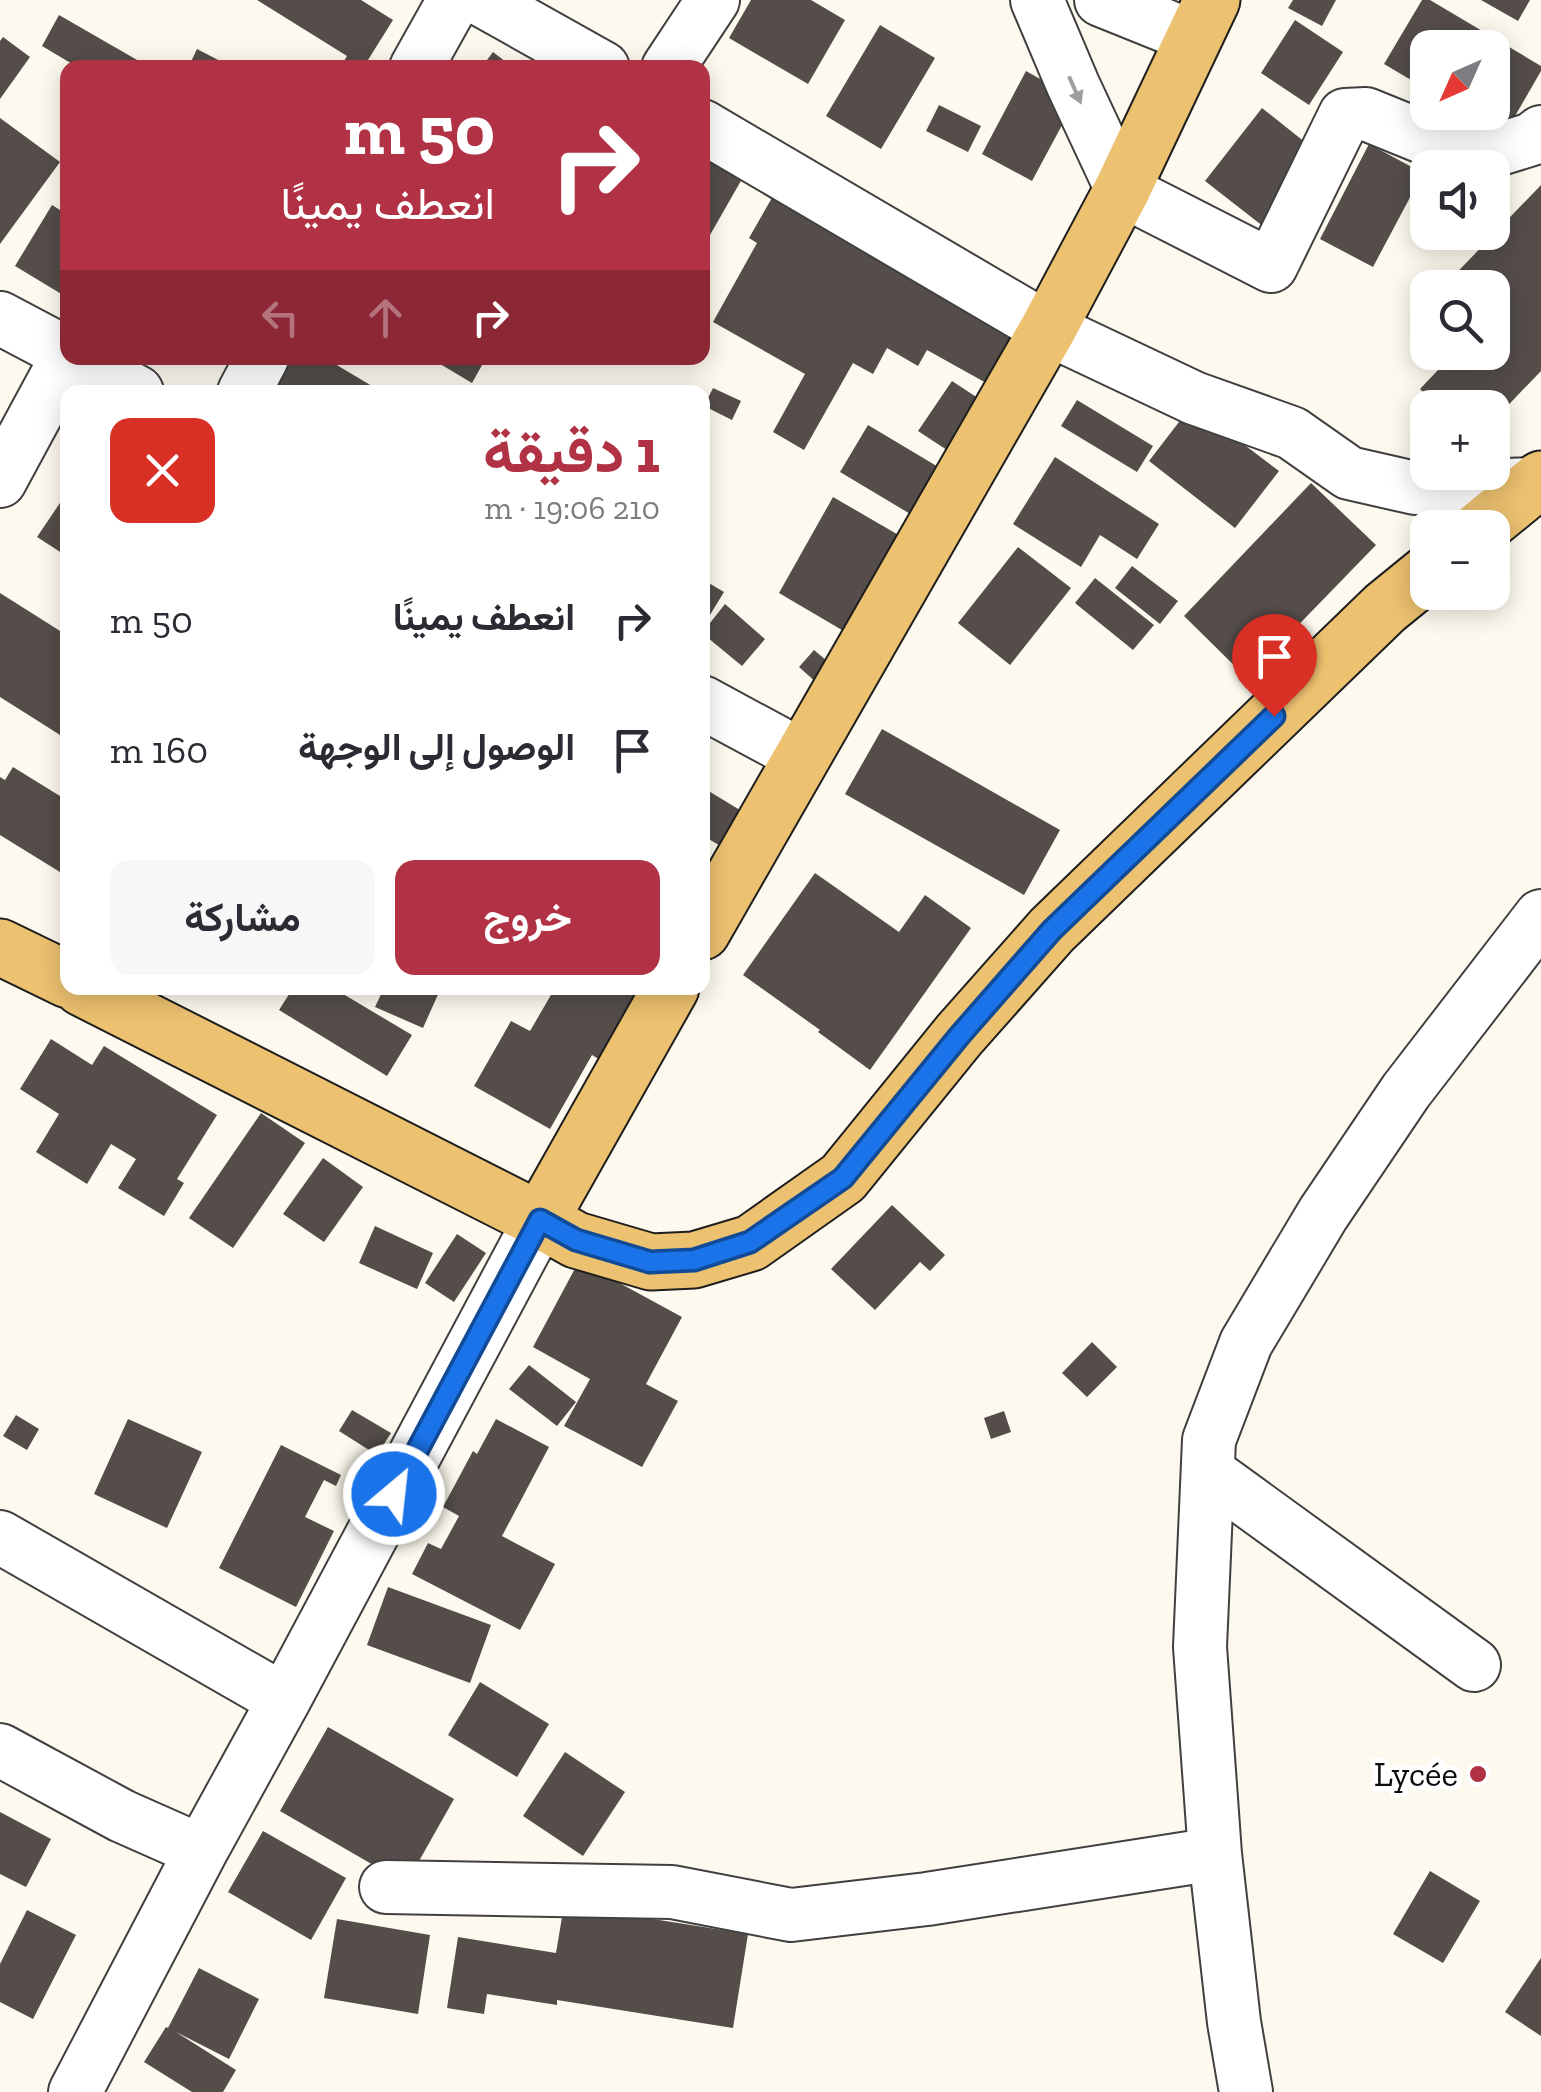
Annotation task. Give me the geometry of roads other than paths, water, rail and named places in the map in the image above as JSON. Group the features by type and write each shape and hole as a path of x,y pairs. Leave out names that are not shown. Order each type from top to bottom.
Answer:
{"main road":[{"path":"710,918 1048,329 1122,190 1202,19"},
{"path":"1502,510 1537,481"},
{"path":"96,995 576,1240 650,1262 694,1260 750,1242 843,1178 1052,930 1410,587"},
{"path":"0,947 60,976"},
{"path":"540,1220 667,995"}],"street":[{"path":"420,60 454,0"},
{"path":"482,0 588,60"},
{"path":"673,60 713,0"},
{"path":"1037,0 1122,190 1271,266 1345,116 1366,114 1480,155 1532,139 1541,132"},
{"path":"1101,0 1202,19"},
{"path":"710,131 1048,329 1194,398 1292,433 1349,473 1415,488 1537,481"},
{"path":"0,318 60,351"},
{"path":"0,481 64,365"},
{"path":"86,365 125,385"},
{"path":"710,706 802,756"},
{"path":"1246,2092 1215,1854 1200,1648 1209,1440 1246,1343 1323,1214 1406,1092 1541,916"},
{"path":"74,2092 540,1220"},
{"path":"1208,1472 1474,1665"},
{"path":"0,1537 284,1700"},
{"path":"0,1750 122,1816 201,1851"},
{"path":"386,1887 672,1892 791,1915 1215,1854"}],"place":[{"name":"Lycée","path":"1478,1774"}]}
